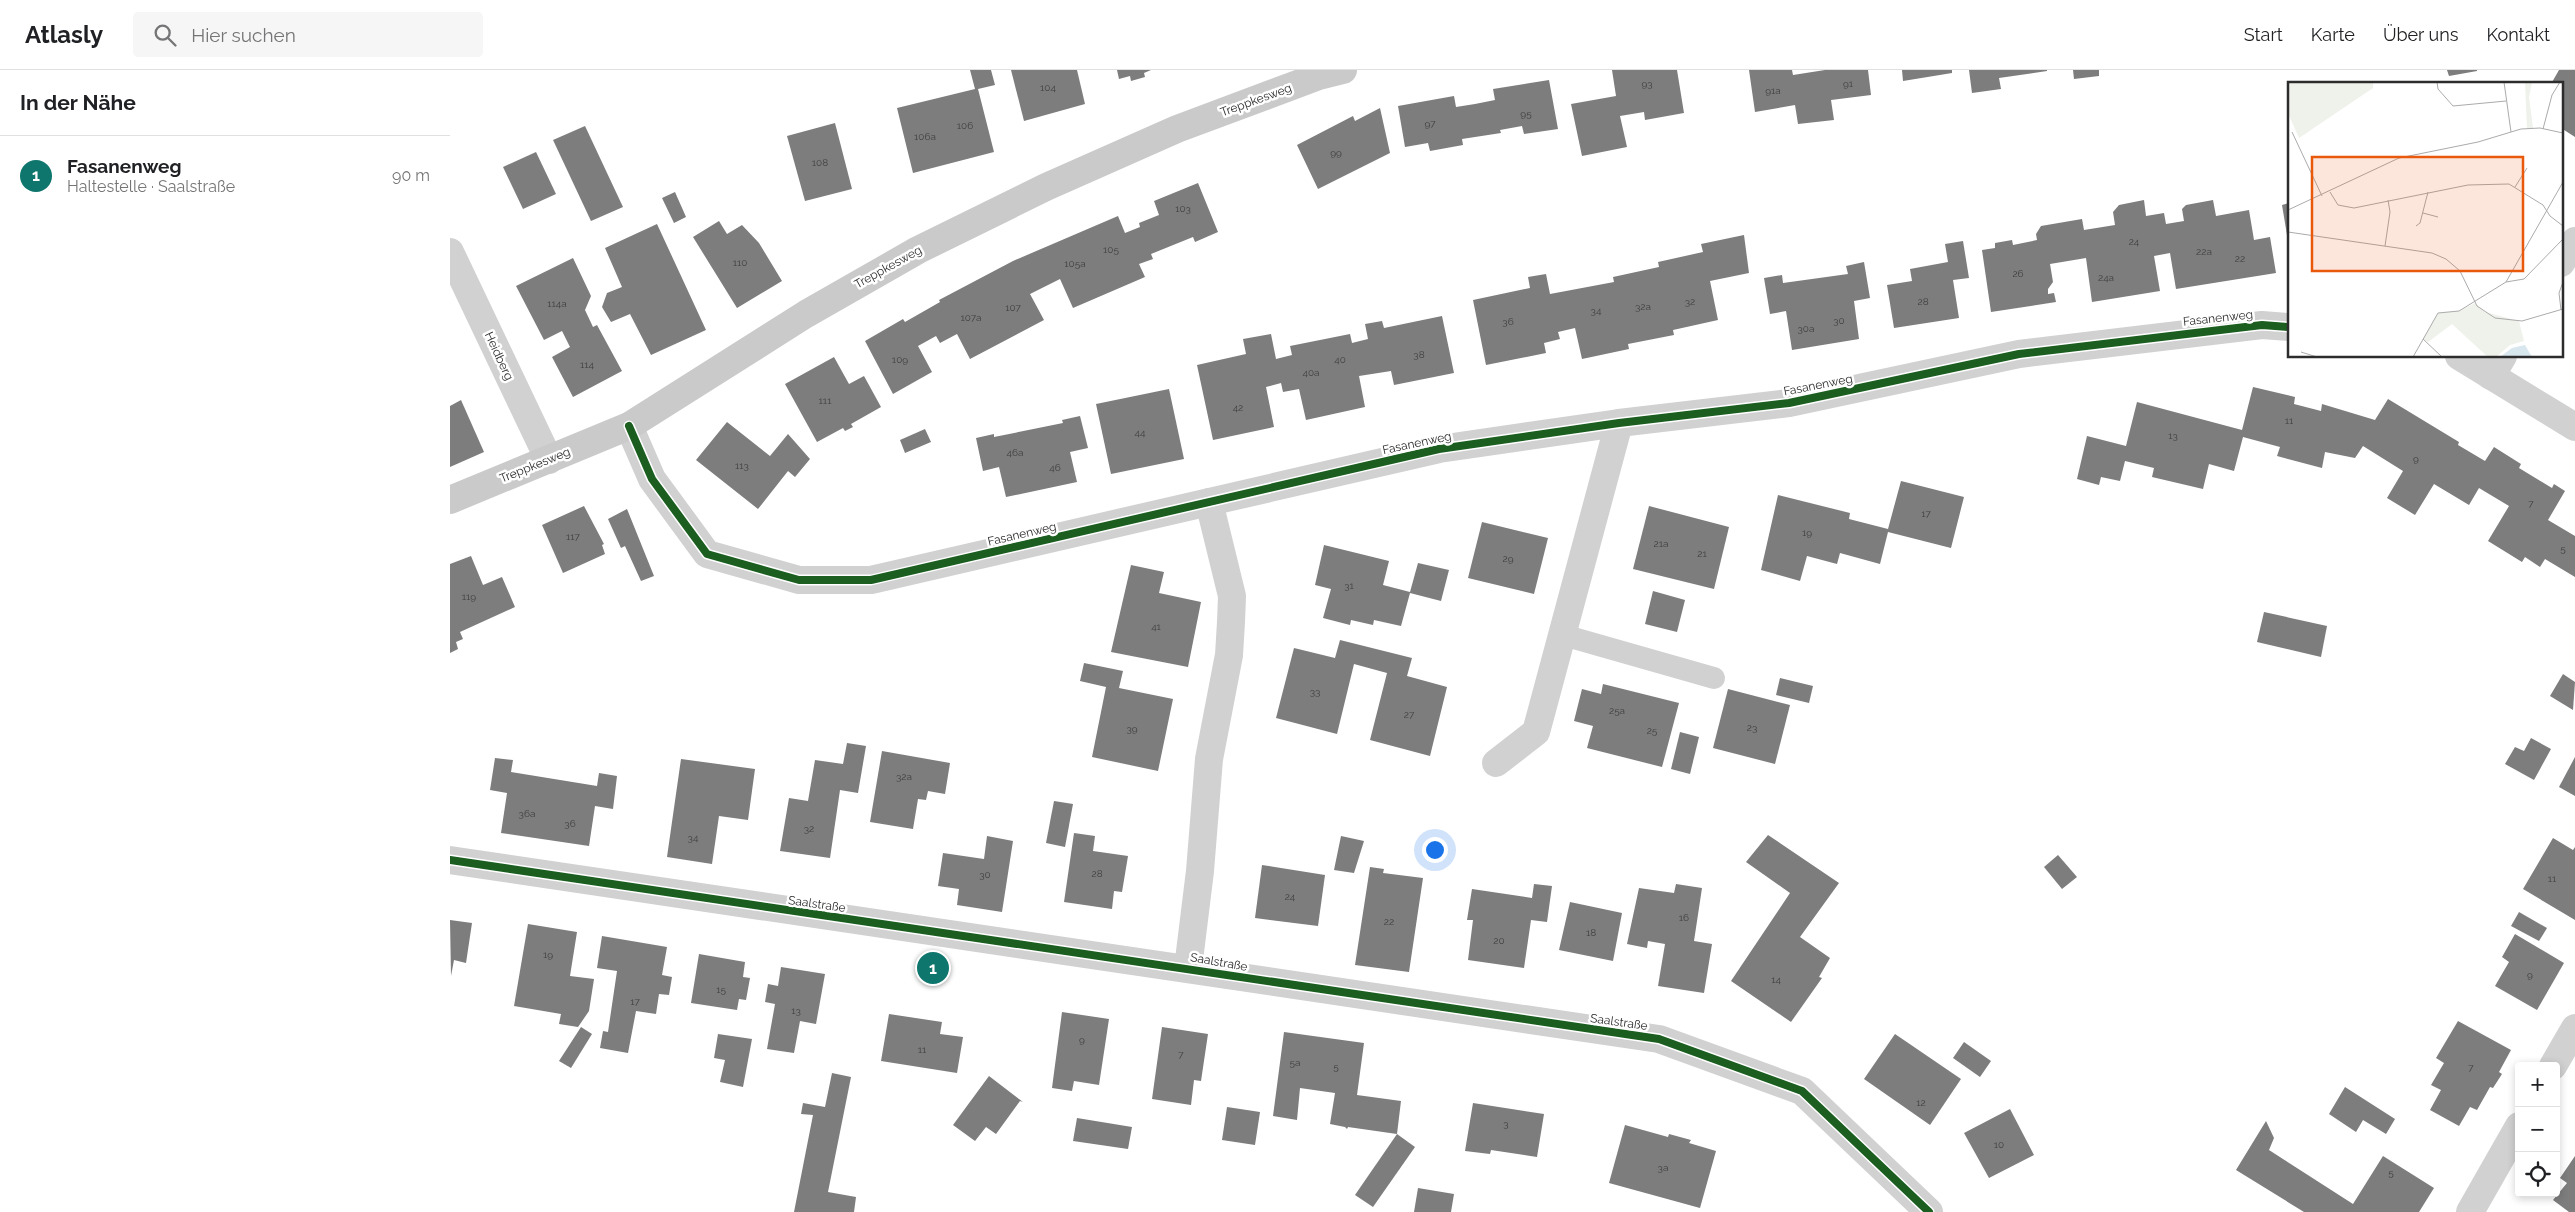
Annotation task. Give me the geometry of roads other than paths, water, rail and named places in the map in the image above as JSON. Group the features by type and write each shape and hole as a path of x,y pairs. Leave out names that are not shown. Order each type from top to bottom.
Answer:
{"street":[{"name":"Treppkesweg","path":"450,500 629,426 806,314 918,250 1046,187 1177,129 1319,76 1343,70"},
{"path":"2562,261 2575,241"},
{"name":"Heidberg","path":"450,252 548,460"},
{"name":"Fasanenweg","path":"629,426 652,479 708,554 799,580 871,580 1439,449 1619,423 1790,403 2019,354 2262,325 2288,327"},
{"path":"2467,358 2497,366 2575,427"},
{"path":"1496,763 1536,732 1619,423"},
{"path":"1188,968 1200,871 1209,760 1229,655 1231,622 1232,596 1210,502"},
{"name":"Saalstraße","path":"450,860 1659,1039 1802,1092 1929,1212"},
{"path":"2555,1062 2575,1028"},
{"path":"2470,1212 2515,1133"}],"lane":[{"path":"1563,635 1714,678"}],"place":[{"name":"Fasanenweg","path":"933,968"}]}
